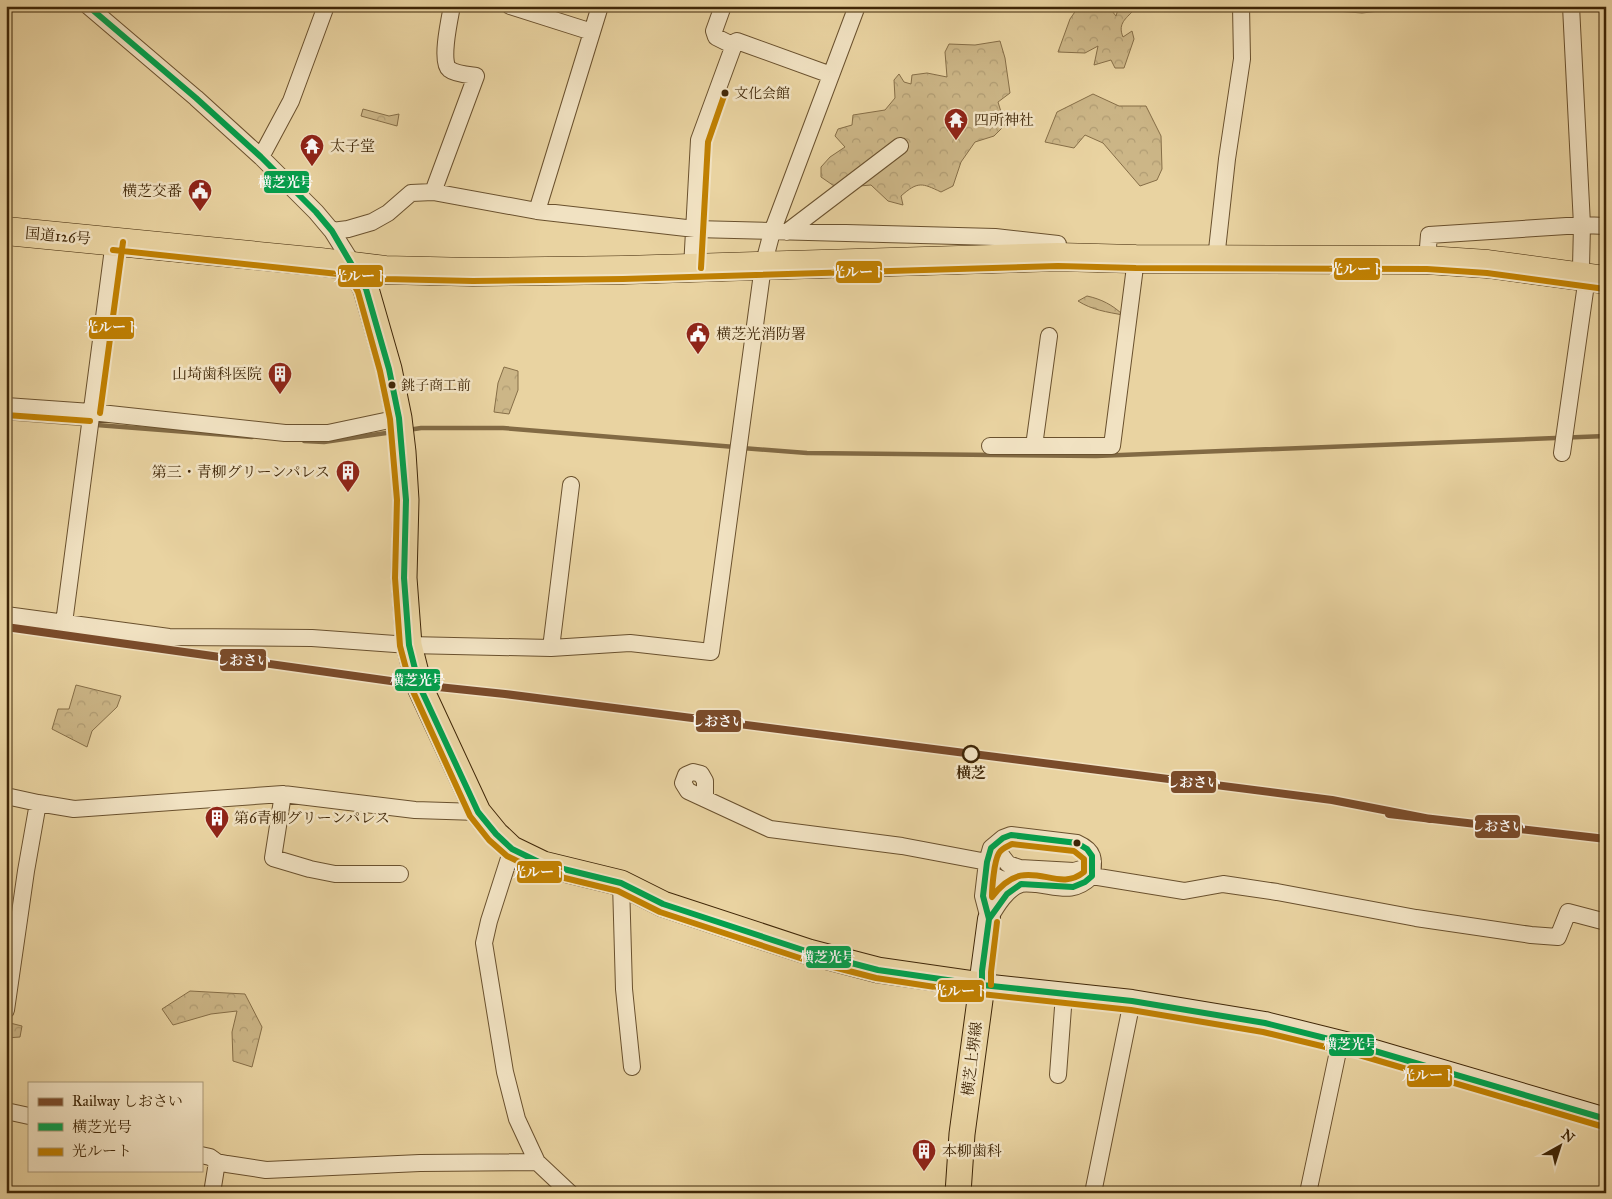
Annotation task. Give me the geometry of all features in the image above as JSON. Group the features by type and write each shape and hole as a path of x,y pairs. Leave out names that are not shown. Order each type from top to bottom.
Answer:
{"highway":[{"name":"国道126号","path":"6,231 385,270 473,272 692,268 1058,257 1427,260 1488,264 1596,278"}],"main road":[{"path":"354,266 366,289 389,369 399,418 406,500 404,578 410,645 419,685 478,812 496,834 512,849 543,864 620,883 663,904 809,952 878,970 982,985 1132,1002 1265,1023 1340,1042 1606,1119"},
{"path":"982,985 989,919"},
{"name":"横芝上堺線","path":"958,1193 962,1134 982,985"}],"street":[{"path":"88,6 196,98 261,157 316,212 332,231 354,266"},
{"path":"261,157 291,101 326,6"},
{"path":"433,192 476,76 455,72 446,65 447,36 452,6"},
{"path":"510,6 592,32"},
{"path":"537,212 600,6"},
{"path":"723,6 714,32 716,37 734,46"},
{"path":"6,615 169,637 312,638 410,645 551,648 630,643 711,652 763,266 780,232 831,76 857,6"},
{"path":"1216,259 1227,158 1242,59 1241,6"},
{"path":"1562,453 1596,278 1581,267 1582,225 1571,6"},
{"path":"692,268 699,140 734,46 738,41 831,76"},
{"path":"780,232 900,146"},
{"path":"332,231 348,229 372,222 388,213 411,193 433,192 537,212 695,230 995,237 1058,244 1058,257"},
{"path":"1427,260 1428,235 1582,225 1606,226"},
{"path":"64,623 114,241"},
{"path":"990,446 1112,446 1136,259"},
{"path":"1034,446 1049,336"},
{"path":"6,406 285,433 328,433 399,418"},
{"path":"551,648 571,485"},
{"path":"6,796 74,808 96,808 283,794 415,810 478,812"},
{"path":"283,794 273,858 335,874 400,874"},
{"path":"705,798 770,829 902,846 986,867 1001,879 1028,883 1077,888 1084,884 1093,869 1091,852 1078,843 1011,835 1003,838 991,848 986,867 983,896 989,919"},
{"path":"6,1010 38,803"},
{"path":"994,846 1008,864 1020,868 1074,871 1084,868 1093,869 1184,891 1223,884 1416,918 1531,935 1558,937 1568,912 1606,922"},
{"path":"512,849 484,943 505,1072 517,1119 538,1162 570,1193"},
{"path":"620,883 624,989 632,1067"},
{"path":"989,919 1012,889 1020,884 1028,883"},
{"path":"1058,1075 1064,994"},
{"path":"1093,1193 1132,1002"},
{"path":"1308,1193 1340,1042"},
{"path":"6,1112 28,1116"},
{"path":"202,1155 210,1156 217,1162 266,1170 420,1162 538,1162"},
{"path":"212,1193 217,1162"}],"green space":[{"path":"1079,6 1108,6 1116,16 1119,6 1131,6 1132,12 1124,20 1121,29 1123,37 1132,31 1134,39 1124,68 1115,68 1111,60 1094,65 1098,46 1085,53 1058,52 1070,19"},
{"path":"1336,6 1397,6 1397,9 1362,13 1336,11"},
{"path":"1000,41 1005,58 1010,93 998,102 1005,125 994,136 975,142 961,162 953,186 941,192 924,185 916,186 901,196 903,205 888,201 871,185 837,188 821,177 821,167 830,157 845,147 835,136 838,129 852,125 853,115 885,110 895,98 894,80 899,74 904,82 911,84 912,75 927,73 947,77 945,52 949,44 975,45"},
{"path":"1093,94 1119,106 1146,106 1161,136 1162,169 1157,180 1140,186 1103,143 1085,135 1074,148 1045,142 1057,112"},
{"path":"363,109 389,116 399,114 397,126 361,116"},
{"path":"1087,296 1106,303 1123,315 1094,309 1078,301"},
{"path":"504,367 518,371 518,390 509,414 494,412 498,383"},
{"path":"76,685 121,696 117,707 92,731 87,747 52,729 58,709 69,709"},
{"path":"190,991 245,994 262,1027 252,1067 233,1061 232,1032 237,1011 211,1014 173,1025 162,1009"},
{"path":"6,1022 22,1026 20,1037 6,1038"}],"waterway":[{"path":"6,418 252,437"},
{"path":"408,430 421,428 503,428 735,447"},
{"path":"304,441 324,442 393,432"},
{"path":"742,448 807,453 1096,456 1606,436"}],"rail line":[{"name":"しおさい","path":"6,627 419,685 505,694 1332,800 1430,819"},
{"name":"しおさい","path":"1389,814 1606,839"}],"transit line":[{"name":"横芝光号","path":"88,6 196,98 261,157 316,212 332,231 366,289 389,369 399,418 406,500 404,578 409,645 419,685 478,812 496,834 512,849 543,864 621,883 663,904 809,952 878,970 982,985 1132,1001 1265,1023 1361,1047 1606,1119"},
{"name":"光ルート","path":"701,268 708,142 725,93"},
{"name":"光ルート","path":"100,413 123,242"},
{"name":"光ルート","path":"113,250 385,279 473,281 623,279 1058,266 1427,269 1487,273 1605,289"},
{"name":"光ルート","path":"346,270 358,292 380,371 390,419 397,500 395,578 400,646 411,687 470,816 489,840 507,856 540,872 618,891 660,912 806,960 876,978 981,994 1131,1010 1263,1032 1359,1055 1604,1127"},
{"name":"光ルート","path":"6,415 90,421"},
{"name":"横芝光号","path":"1011,835 1077,843 1087,849 1092,856 1092,876 1085,882 1073,887 1021,884 1007,894 989,919 983,896 987,862 991,848 1003,838 1011,835"},
{"name":"光ルート","path":"1012,844 1074,851 1084,859 1084,872 1073,878 1062,879 1029,875 1017,877 1005,883 992,897 997,857 1001,850 1012,844"},
{"name":"横芝光号","path":"982,985 989,919"},
{"name":"光ルート","path":"991,985 997,922"}],"place":[{"name":"文化会館","path":"725,93"},
{"name":"四所神社","path":"956,141"},
{"name":"太子堂","path":"312,167"},
{"name":"横芝交番","path":"200,212"},
{"name":"横芝光消防署","path":"698,355"},
{"name":"銚子商工前","path":"392,385"},
{"name":"山埼歯科医院","path":"280,395"},
{"name":"第三・青柳グリーンパレス","path":"348,493"},
{"name":"横芝","path":"971,754"},
{"name":"第6青柳グリーンパレス","path":"217,839"},
{"name":"本柳歯科","path":"924,1172"}]}
